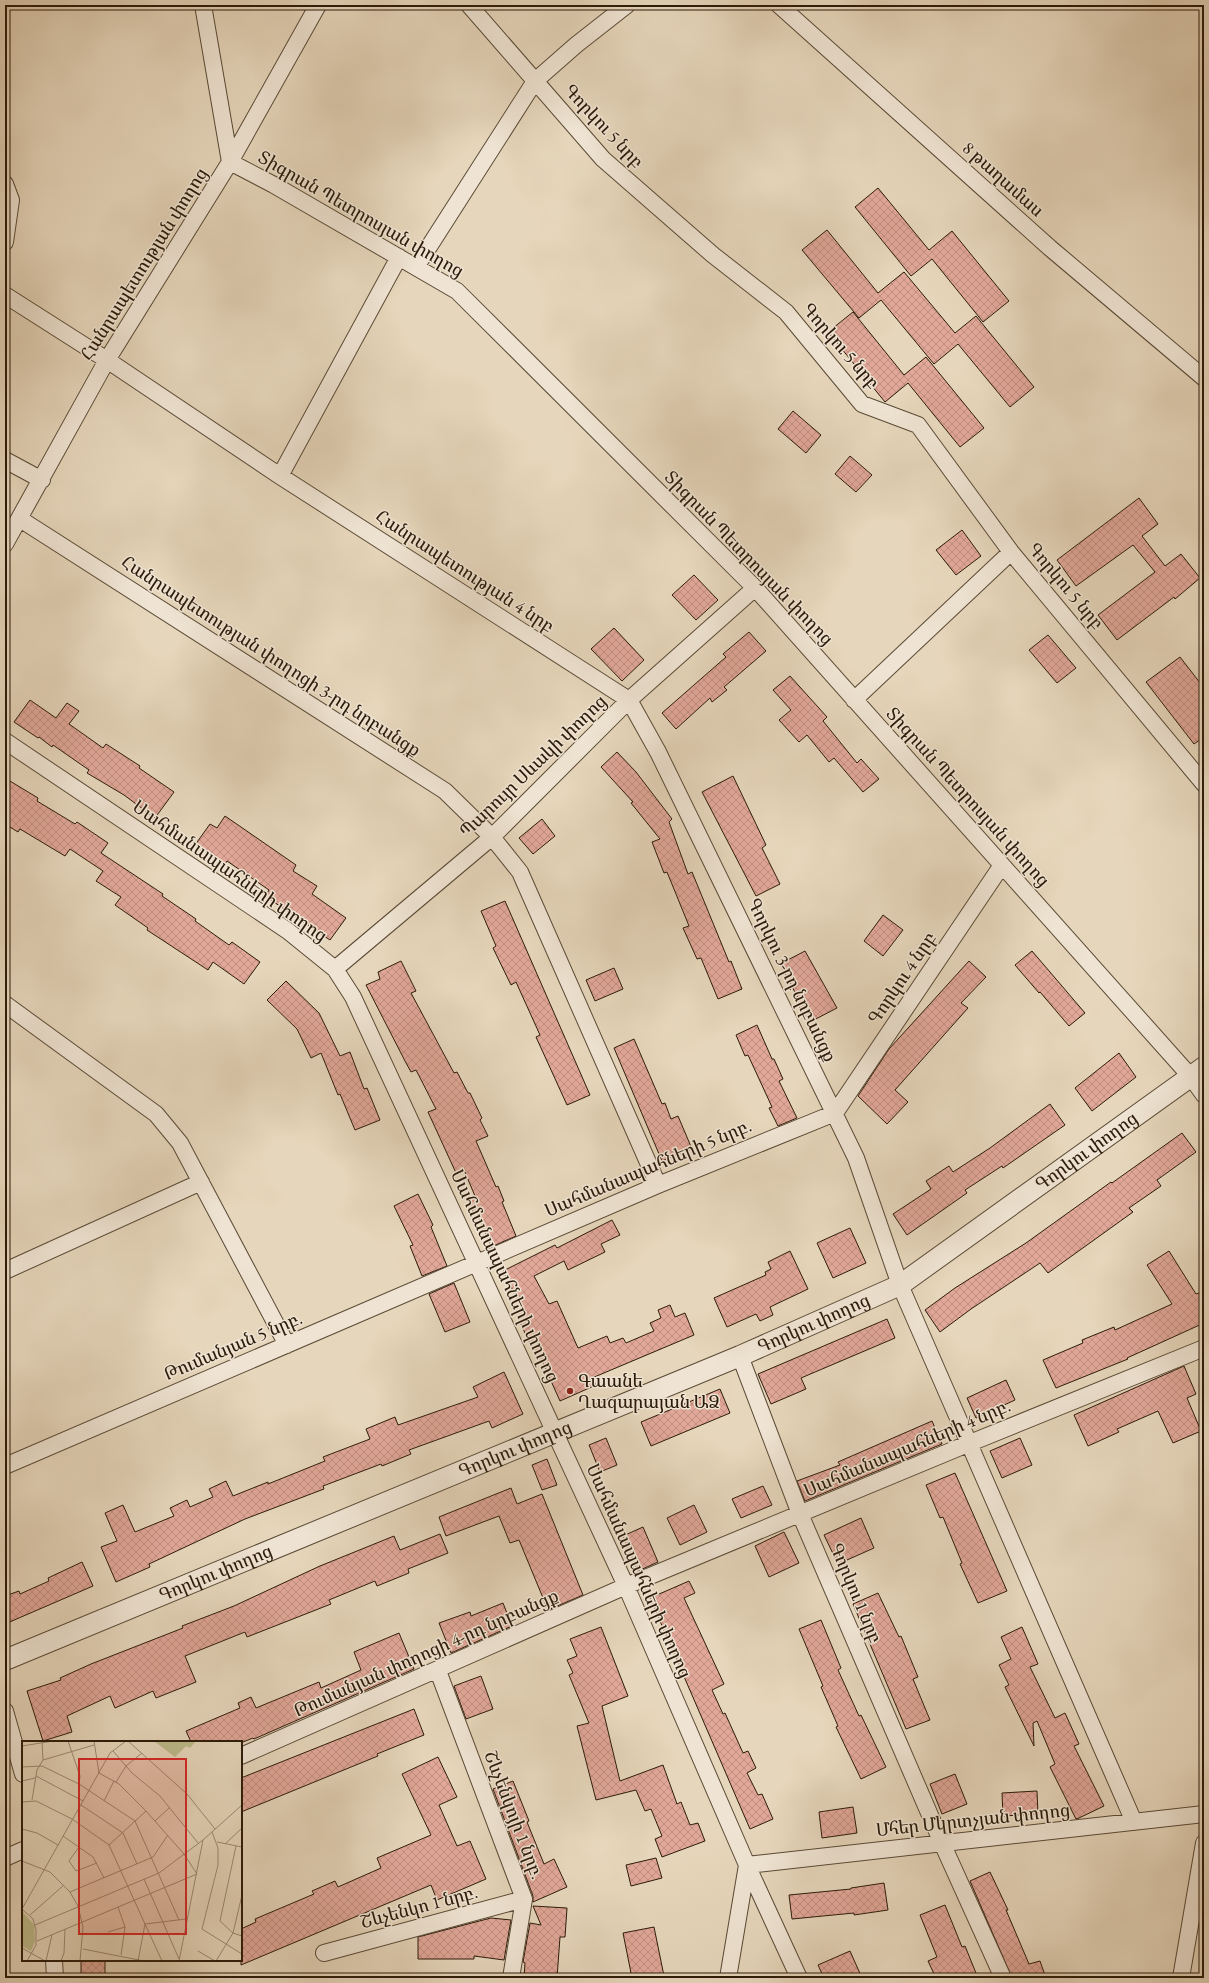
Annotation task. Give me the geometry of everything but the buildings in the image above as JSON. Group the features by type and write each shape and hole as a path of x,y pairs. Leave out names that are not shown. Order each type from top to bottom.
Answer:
{"street":[{"path":"203,5 230,162"},
{"name":"Հանրապետության փողոց","path":"5,544 42,480 107,360 230,162 318,5"},
{"name":"Գորկու 5 նրբ","path":"469,5 603,159 713,256 786,312 862,404 918,425 1011,552 1204,784"},
{"path":"416,267 535,81 576,45 627,5"},
{"name":"8 թաղամաս","path":"780,5 1050,248 1204,378"},
{"name":"Տիգրան Պետրոսյան փողոց","path":"230,162 457,291 755,588 1002,865 1197,1072 1204,1095"},
{"path":"5,184 11,200 5,242"},
{"path":"280,476 399,257"},
{"name":"Հանրապետության 4 նրբ","path":"5,295 107,360 280,476 629,700"},
{"path":"5,460 42,480"},
{"name":"Հանրապետության փողոցի 3-րդ նրբանցք","path":"20,519 445,791 492,836 520,872 658,1185"},
{"path":"854,700 1011,552"},
{"name":"Պարույր Սևակի փողոց","path":"335,969 492,836 629,700 755,588"},
{"name":"Գորկու 3-րդ նրբանցք","path":"629,700 658,752 856,1158 900,1285 1134,1822"},
{"name":"Սահմանապահների փողոց","path":"5,742 288,931 335,969 353,997 626,1586 746,1865 799,1978"},
{"name":"Գորկու 4 նրբ","path":"835,1113 1002,865"},
{"path":"5,1004 156,1114 180,1143 287,1345"},
{"name":"Գորկու փողոց","path":"5,1660 740,1356 900,1285 1197,1072"},
{"name":"Սահմանապահների 5 նրբ.","path":"477,1262 658,1185 835,1113"},
{"path":"5,1271 201,1182"},
{"name":"Թումանյան 5 նրբ.","path":"5,1466 477,1262"},
{"name":"Սահմանապահների 4 նրբ.","path":"626,1586 970,1443 1204,1348"},
{"name":"Գորկու 1 նրբ","path":"740,1356 800,1514 942,1843 1003,1978"},
{"name":"Թումանյան փողոցի 4-րդ նրբանցք","path":"242,1756 438,1671 626,1586"},
{"name":"Շևչենկոյի 1 նրբ.","path":"438,1671 524,1899 511,1978"},
{"path":"5,1711 22,1770"},
{"name":"Մհեր Մկրտչյան փողոց","path":"746,1865 1204,1814"},
{"path":"1181,1978 1204,1843"},
{"path":"5,1858 22,1850"},
{"path":"728,1978 746,1865"},
{"name":"Շևչենկո 1 նրբ.","path":"324,1953 524,1899"},
{"path":"54,1961 55,1978"}],"place":[{"name":"Գաանե Ղազարայան ԱՁ","path":"570,1391"}]}
